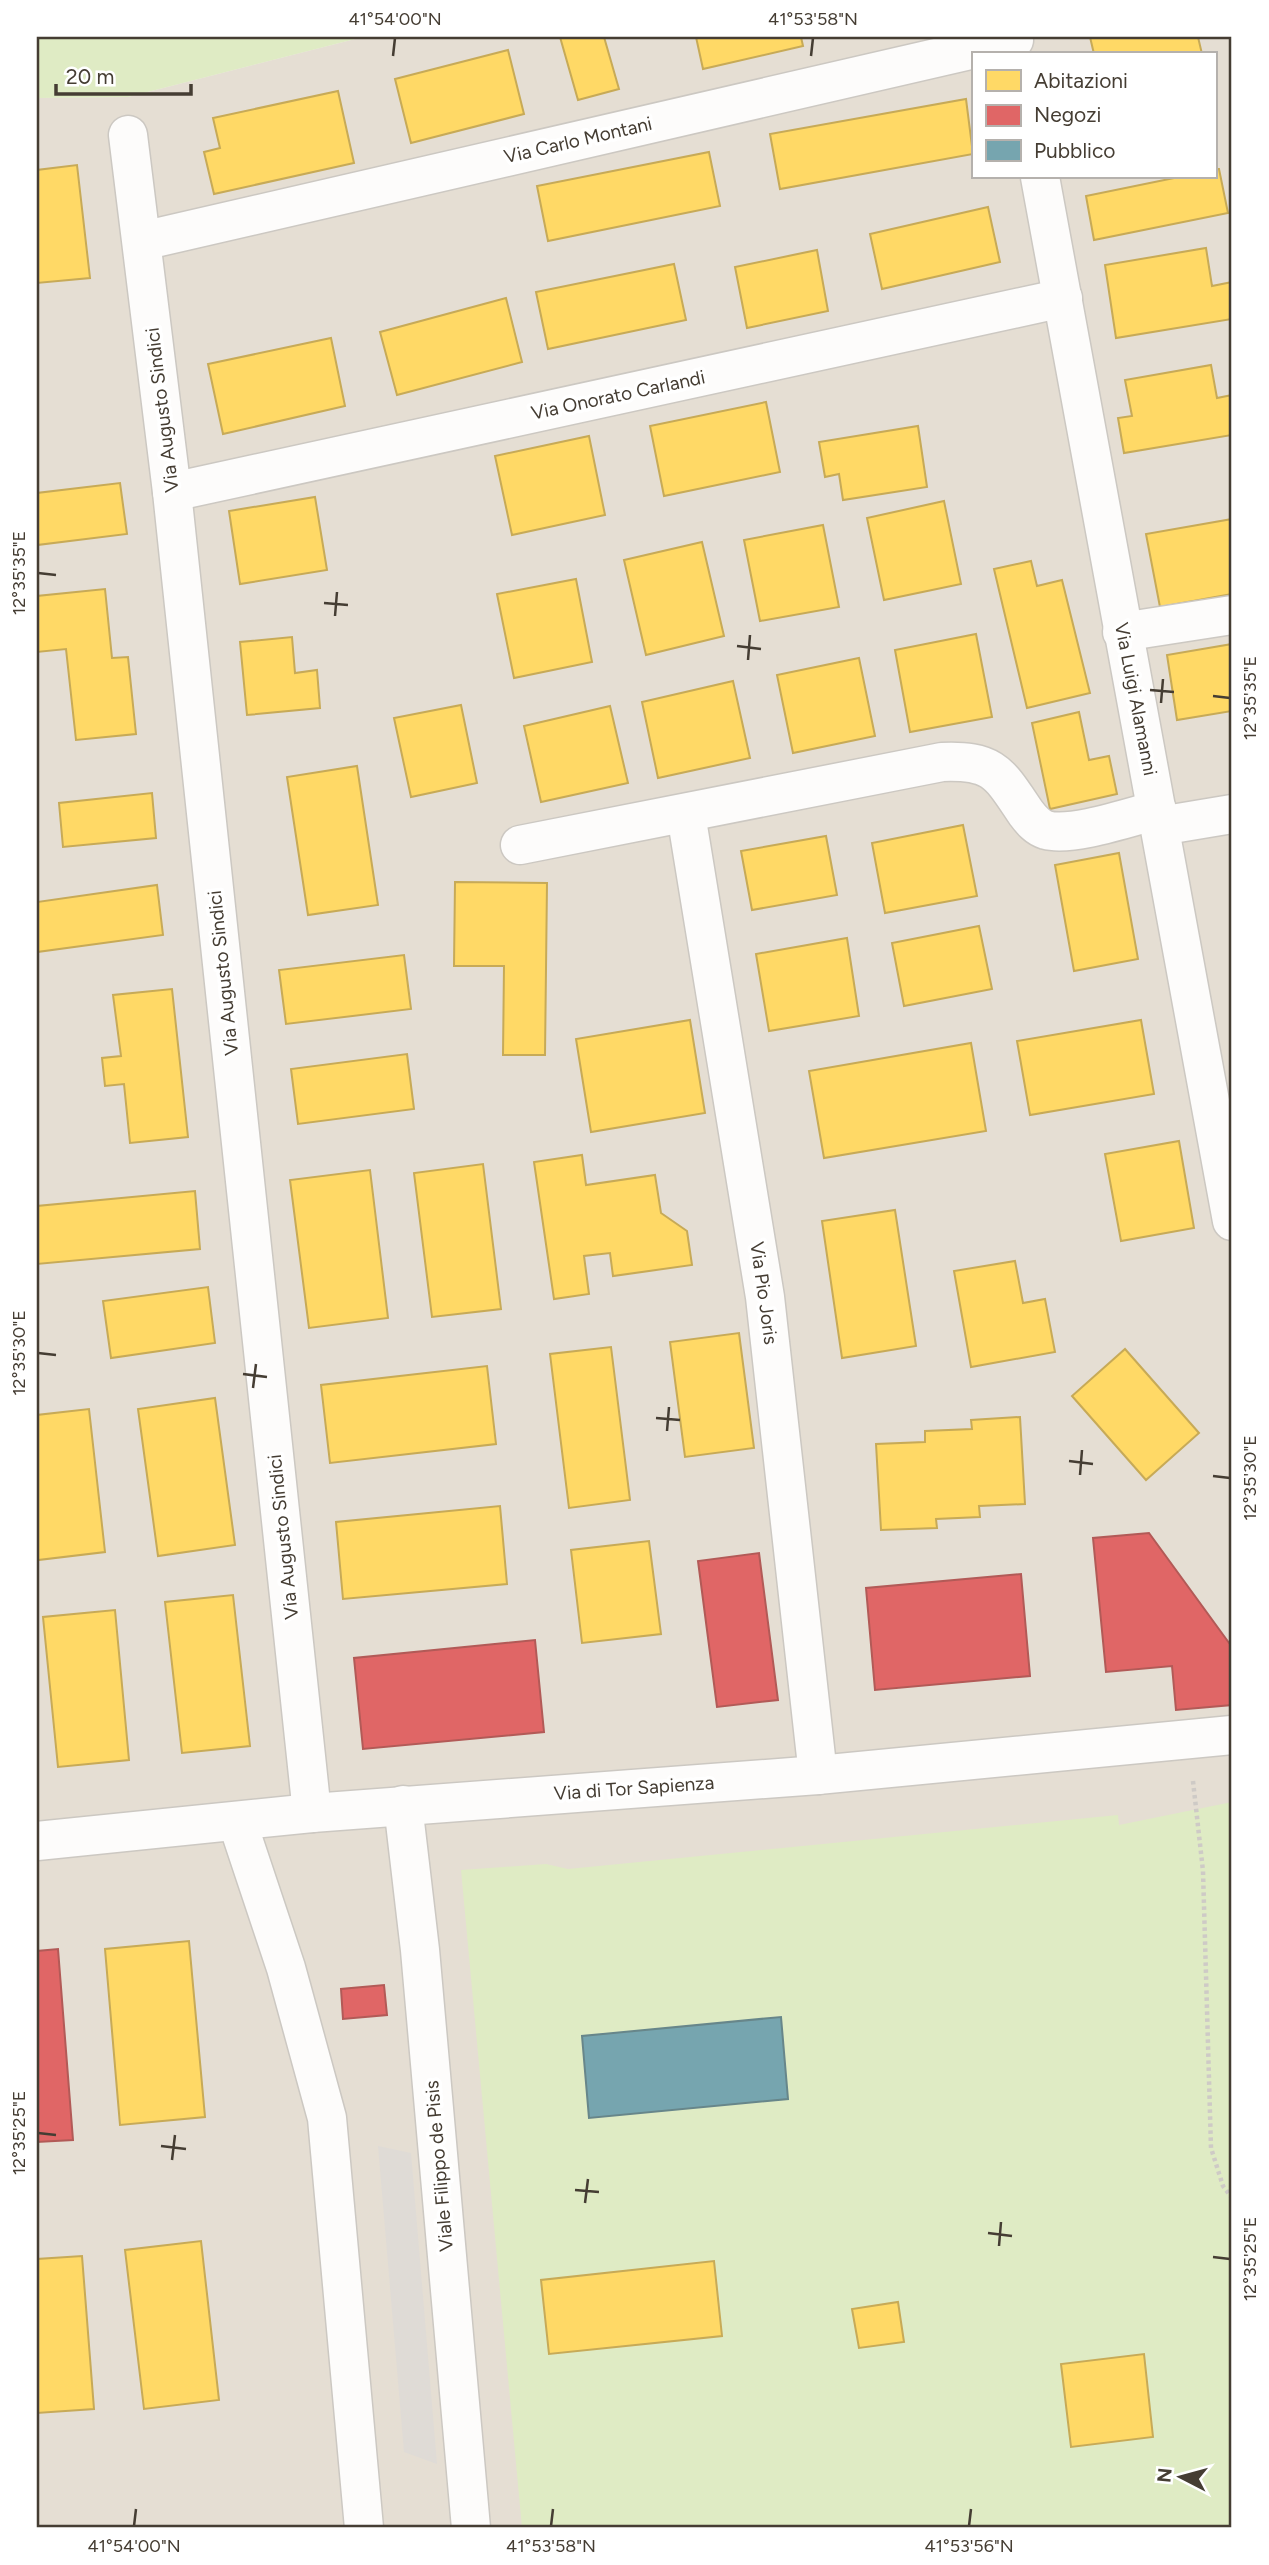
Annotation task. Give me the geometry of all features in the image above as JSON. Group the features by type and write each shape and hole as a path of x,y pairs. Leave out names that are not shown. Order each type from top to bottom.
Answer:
{"street":[{"name":"Via Carlo Montani","path":"980,52 1015,44"},
{"name":"Via Carlo Montani","path":"142,241 972,54"},
{"name":"Via Augusto Sindici","path":"128,135 172,492 312,1813"},
{"name":"Via Luigi Alamanni","path":"1040,178 1158,818 1223,1115 1232,1221"},
{"name":"Via Onorato Carlandi","path":"172,492 1063,298"},
{"path":"1122,632 1232,615"},
{"path":"520,845 943,762 964,761 994,769 1032,821 1047,830 1064,831 1158,818 1232,814"},
{"name":"Via Pio Joris","path":"686,814 765,1297 818,1775"},
{"name":"Via di Tor Sapienza","path":"37,1841 312,1813 818,1775 1232,1735"},
{"name":"Viale Filippo de Pisis","path":"403,1805 420,1950 471,2528"},
{"path":"237,1821 286,1968 327,2119 364,2528"}],"path":[{"path":"1189,1739 1203,1871 1211,2148 1223,2186 1232,2198"}],"shaded area":[{"path":"363,37 1232,37 1232,2528 37,2528 37,98 128,97"},
{"path":"378,2146 411,2153 437,2464 404,2452"}],"green space":[{"path":"37,37 363,37 128,97 37,98"},
{"path":"1232,1802 1232,2528 522,2528 461,1870 546,1864 568,1869 1118,1815 1119,1825"}],"building: Abitazioni":[{"path":"560,37 604,37 619,89 578,100"},
{"path":"696,37 801,37 803,46 703,69"},
{"path":"1090,37 1198,37 1202,52 1094,52"},
{"path":"508,50 524,114 411,143 395,79"},
{"path":"338,91 354,163 214,194 204,152 220,148 213,118"},
{"path":"966,99 972,154 780,189 770,134"},
{"path":"709,152 720,206 548,241 537,186"},
{"path":"77,165 90,278 37,283 37,170"},
{"path":"1216,169 1219,169 1228,213 1094,240 1086,196 1174,178 1216,178"},
{"path":"988,207 1000,262 882,289 870,234"},
{"path":"1206,248 1212,286 1232,282 1232,319 1116,338 1105,265"},
{"path":"817,250 828,311 747,328 735,267"},
{"path":"674,264 686,320 548,349 536,292"},
{"path":"506,298 522,362 397,395 380,332"},
{"path":"331,338 345,406 223,434 208,364"},
{"path":"1211,365 1217,398 1232,395 1232,435 1124,453 1118,418 1132,416 1125,380"},
{"path":"766,402 780,472 664,496 650,426"},
{"path":"918,426 927,487 843,500 839,474 825,477 819,442"},
{"path":"589,436 605,515 512,535 495,456"},
{"path":"120,483 127,534 37,545 37,493"},
{"path":"315,497 327,570 240,584 229,511"},
{"path":"944,501 961,584 884,600 867,518"},
{"path":"1232,519 1232,594 1160,607 1146,534"},
{"path":"823,525 839,607 760,621 744,540"},
{"path":"702,542 724,636 646,655 624,560"},
{"path":"1031,561 1037,586 1062,580 1090,693 1027,708 994,569"},
{"path":"576,579 592,662 514,678 497,594"},
{"path":"105,589 112,658 128,657 136,734 76,740 66,649 37,652 37,596"},
{"path":"976,634 992,717 910,732 895,650"},
{"path":"292,637 295,673 317,670 320,708 247,715 240,642"},
{"path":"1232,644 1232,711 1177,720 1167,655"},
{"path":"859,658 875,736 793,753 777,675"},
{"path":"733,681 750,758 658,778 642,702"},
{"path":"461,705 477,783 411,797 394,718"},
{"path":"610,706 628,783 541,802 524,726"},
{"path":"1079,712 1089,760 1109,756 1117,794 1050,809 1032,723"},
{"path":"357,766 378,905 308,915 287,777"},
{"path":"152,793 156,838 63,847 59,803"},
{"path":"963,825 977,896 885,913 872,843"},
{"path":"826,836 837,895 752,910 741,851"},
{"path":"1119,853 1138,959 1074,971 1055,865"},
{"path":"455,882 547,883 545,1055 503,1055 504,966 454,966"},
{"path":"157,885 163,935 37,952 37,902"},
{"path":"979,926 992,989 904,1006 892,943"},
{"path":"847,938 859,1016 769,1031 756,954"},
{"path":"404,955 411,1009 286,1024 279,970"},
{"path":"172,989 188,1137 130,1143 124,1084 105,1086 102,1058 121,1056 113,995"},
{"path":"690,1020 705,1113 591,1132 576,1039"},
{"path":"1141,1020 1154,1094 1030,1115 1017,1041"},
{"path":"971,1043 986,1131 824,1158 809,1071"},
{"path":"407,1054 414,1109 298,1124 291,1069"},
{"path":"1179,1141 1194,1228 1121,1241 1105,1154"},
{"path":"582,1155 586,1185 655,1175 661,1213 687,1231 692,1265 613,1276 610,1253 584,1256 589,1294 554,1299 534,1162"},
{"path":"483,1164 501,1309 432,1317 414,1173"},
{"path":"370,1170 388,1318 309,1328 290,1180"},
{"path":"195,1191 200,1249 37,1264 37,1206"},
{"path":"895,1210 916,1346 842,1358 822,1221"},
{"path":"1015,1261 1023,1303 1045,1299 1055,1352 971,1367 954,1271"},
{"path":"208,1287 215,1343 111,1358 103,1301"},
{"path":"739,1333 754,1448 685,1457 670,1342"},
{"path":"611,1347 630,1500 569,1508 550,1354"},
{"path":"1125,1349 1199,1433 1146,1480 1072,1396"},
{"path":"487,1366 496,1444 330,1463 321,1385"},
{"path":"215,1398 235,1545 158,1556 138,1409"},
{"path":"89,1409 105,1552 38,1560 37,1415"},
{"path":"1020,1417 1025,1504 979,1506 980,1517 936,1519 937,1528 881,1530 876,1444 925,1442 925,1431 972,1429 971,1420"},
{"path":"500,1506 507,1584 343,1599 336,1522"},
{"path":"649,1541 661,1634 582,1643 571,1550"},
{"path":"233,1595 250,1746 182,1753 165,1602"},
{"path":"115,1610 129,1760 58,1767 43,1617"},
{"path":"189,1941 205,2117 120,2125 105,1949"},
{"path":"201,2241 219,2400 144,2409 125,2250"},
{"path":"82,2256 94,2409 37,2413 37,2259"},
{"path":"714,2261 722,2336 549,2354 541,2280"},
{"path":"898,2302 904,2342 859,2348 852,2309"},
{"path":"1144,2354 1153,2437 1071,2447 1061,2364"}],"building: Negozi":[{"path":"1149,1533 1232,1647 1232,1705 1176,1710 1172,1666 1106,1672 1093,1538"},
{"path":"759,1553 778,1700 717,1707 698,1561"},
{"path":"1021,1574 1030,1676 875,1690 866,1588"},
{"path":"535,1640 544,1732 363,1749 354,1658"},
{"path":"58,1949 73,2140 37,2142 37,1951"},
{"path":"384,1985 387,2015 343,2019 341,1989"}],"building: Pubblico":[{"path":"781,2017 788,2099 589,2118 582,2036"}]}
